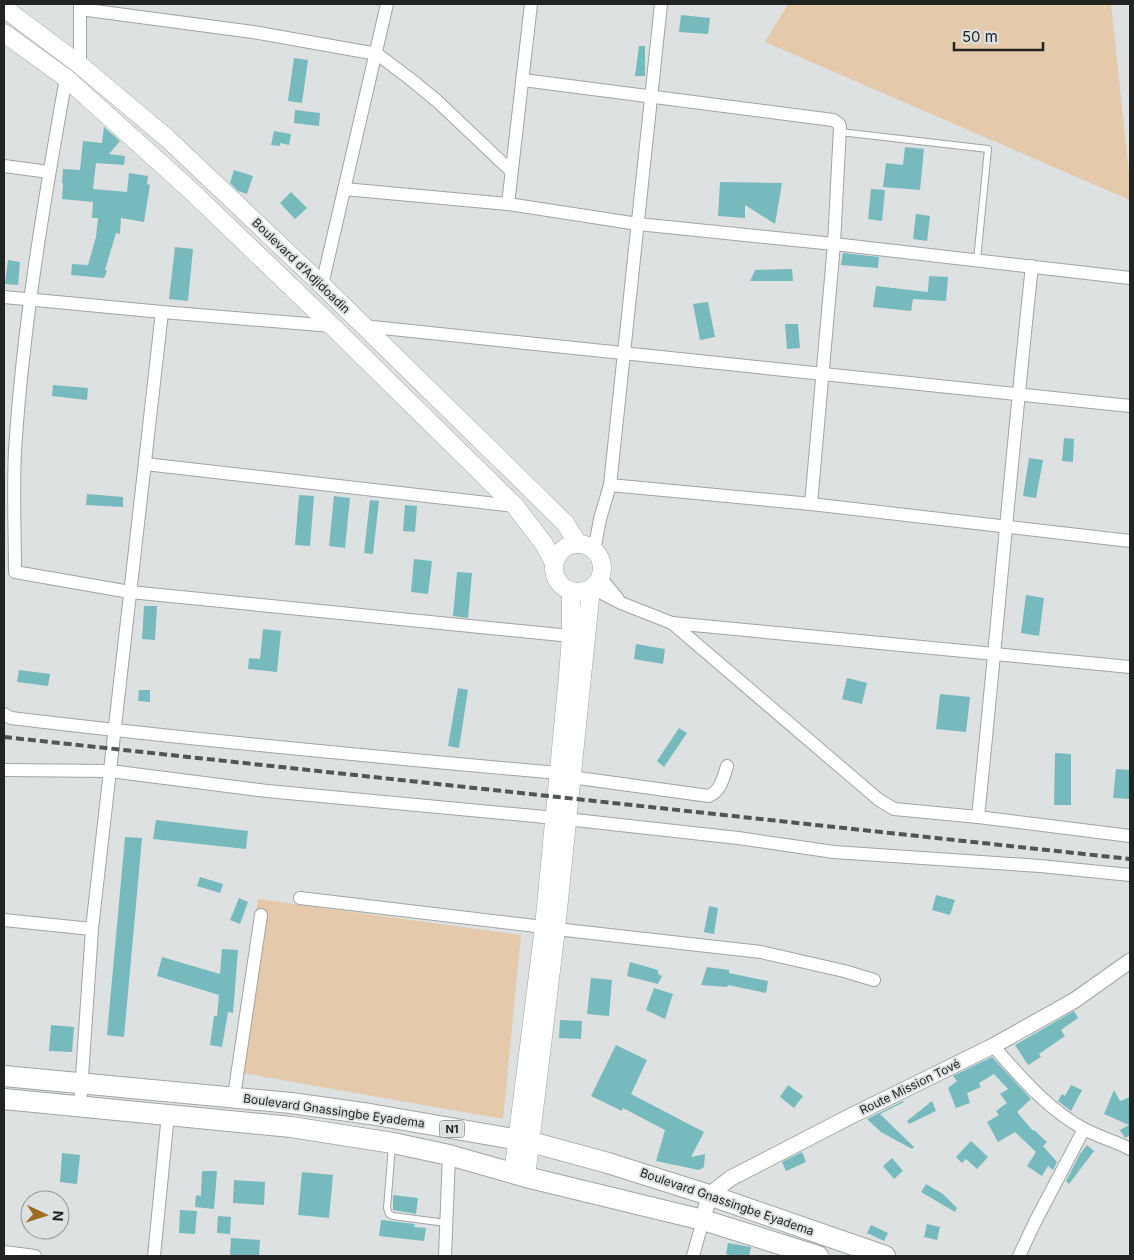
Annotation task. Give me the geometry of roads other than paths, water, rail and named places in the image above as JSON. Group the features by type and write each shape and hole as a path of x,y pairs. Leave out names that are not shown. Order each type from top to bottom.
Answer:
{"highway":[{"name":"Boulevard Gnassingbe Eyadema","path":"4,1076 234,1096 370,1114 524,1141 608,1163 709,1195 885,1256"},
{"name":"Boulevard Gnassingbe Eyadema","path":"4,1099 292,1127 392,1143 449,1155 520,1175 702,1220 818,1256"}],"main road":[{"name":"Boulevard d'Adjidoadin","path":"4,8 80,65 168,139 322,285 565,523 586,547"},
{"name":"Boulevard d'Adjidoadin","path":"4,32 66,78 188,188 332,326 515,506 544,544 554,563"},
{"path":"520,1175 550,928 565,775 595,584 602,567 600,558 586,547 571,545 560,552 554,563 554,575 560,586 571,592 581,593 595,584"},
{"path":"565,775 571,592"}],"street":[{"path":"322,285 377,54 387,4"},
{"path":"508,204 531,4"},
{"path":"586,547 600,519 610,485 661,4"},
{"path":"80,65 80,7 253,32 377,54 436,100 511,171"},
{"path":"66,78 29,300 9,451 10,572 130,592 571,636"},
{"path":"523,80 833,120 839,124 834,244 811,504"},
{"path":"4,166 49,172"},
{"path":"344,189 508,204 638,224 834,244 1130,278"},
{"path":"978,817 995,654 1005,526 1032,266"},
{"path":"4,297 332,326"},
{"path":"80,1106 80,1082 92,929 162,312"},
{"path":"363,326 1130,406"},
{"path":"145,464 515,506"},
{"path":"610,485 811,504 1130,541"},
{"path":"595,584 621,603 672,623 1130,667"},
{"path":"672,623 879,800 894,809 978,817 1130,836"},
{"path":"6,716 114,731 565,775 709,796 716,793 722,784 727,766"},
{"path":"4,770 110,771 267,791 738,838 834,852 1030,865 1130,875"},
{"path":"300,898 761,952 874,980"},
{"path":"234,1096 260,915"},
{"path":"4,920 92,929"},
{"name":"Route Mission Tové","path":"709,1195 731,1178 993,1046 1075,1000 1130,961"},
{"path":"993,1046 1052,1107 1084,1129 1130,1149"},
{"path":"154,1256 168,1114"},
{"path":"1019,1256 1034,1222 1084,1129"},
{"path":"445,1256 449,1155"},
{"path":"693,1256 709,1195"},
{"path":"4,1252 36,1256"}],"lane":[{"path":"840,132 988,149 977,260"},
{"path":"392,1143 387,1208 389,1214 446,1223"}],"railway":[{"path":"4,737 1130,859"}]}
